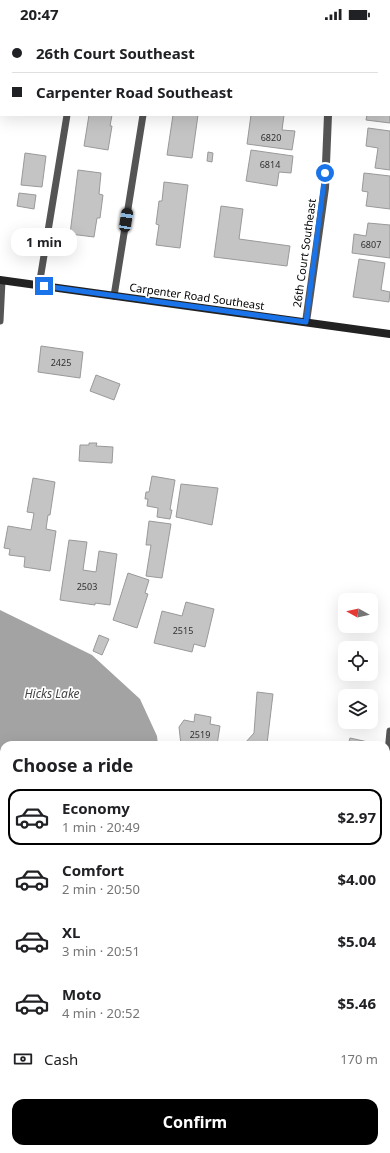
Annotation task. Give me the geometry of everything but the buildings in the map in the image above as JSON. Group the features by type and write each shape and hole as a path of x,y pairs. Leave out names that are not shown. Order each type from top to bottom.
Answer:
{"street":[{"name":"26th Court Southeast","path":"306,322 324,188 328,116"},
{"name":"Carpenter Road Southeast","path":"1,280 390,334"}],"lane":[{"path":"39,286 67,116"},
{"path":"114,296 143,116"},
{"path":"0,321 1,280"},
{"path":"389,741 390,730"}],"water":[{"name":"Hicks Lake","path":"0,610 92,655 140,699 157,736 158,741 0,741"}],"route":[{"path":"44,286 209,310 306,322 325,173"}]}
